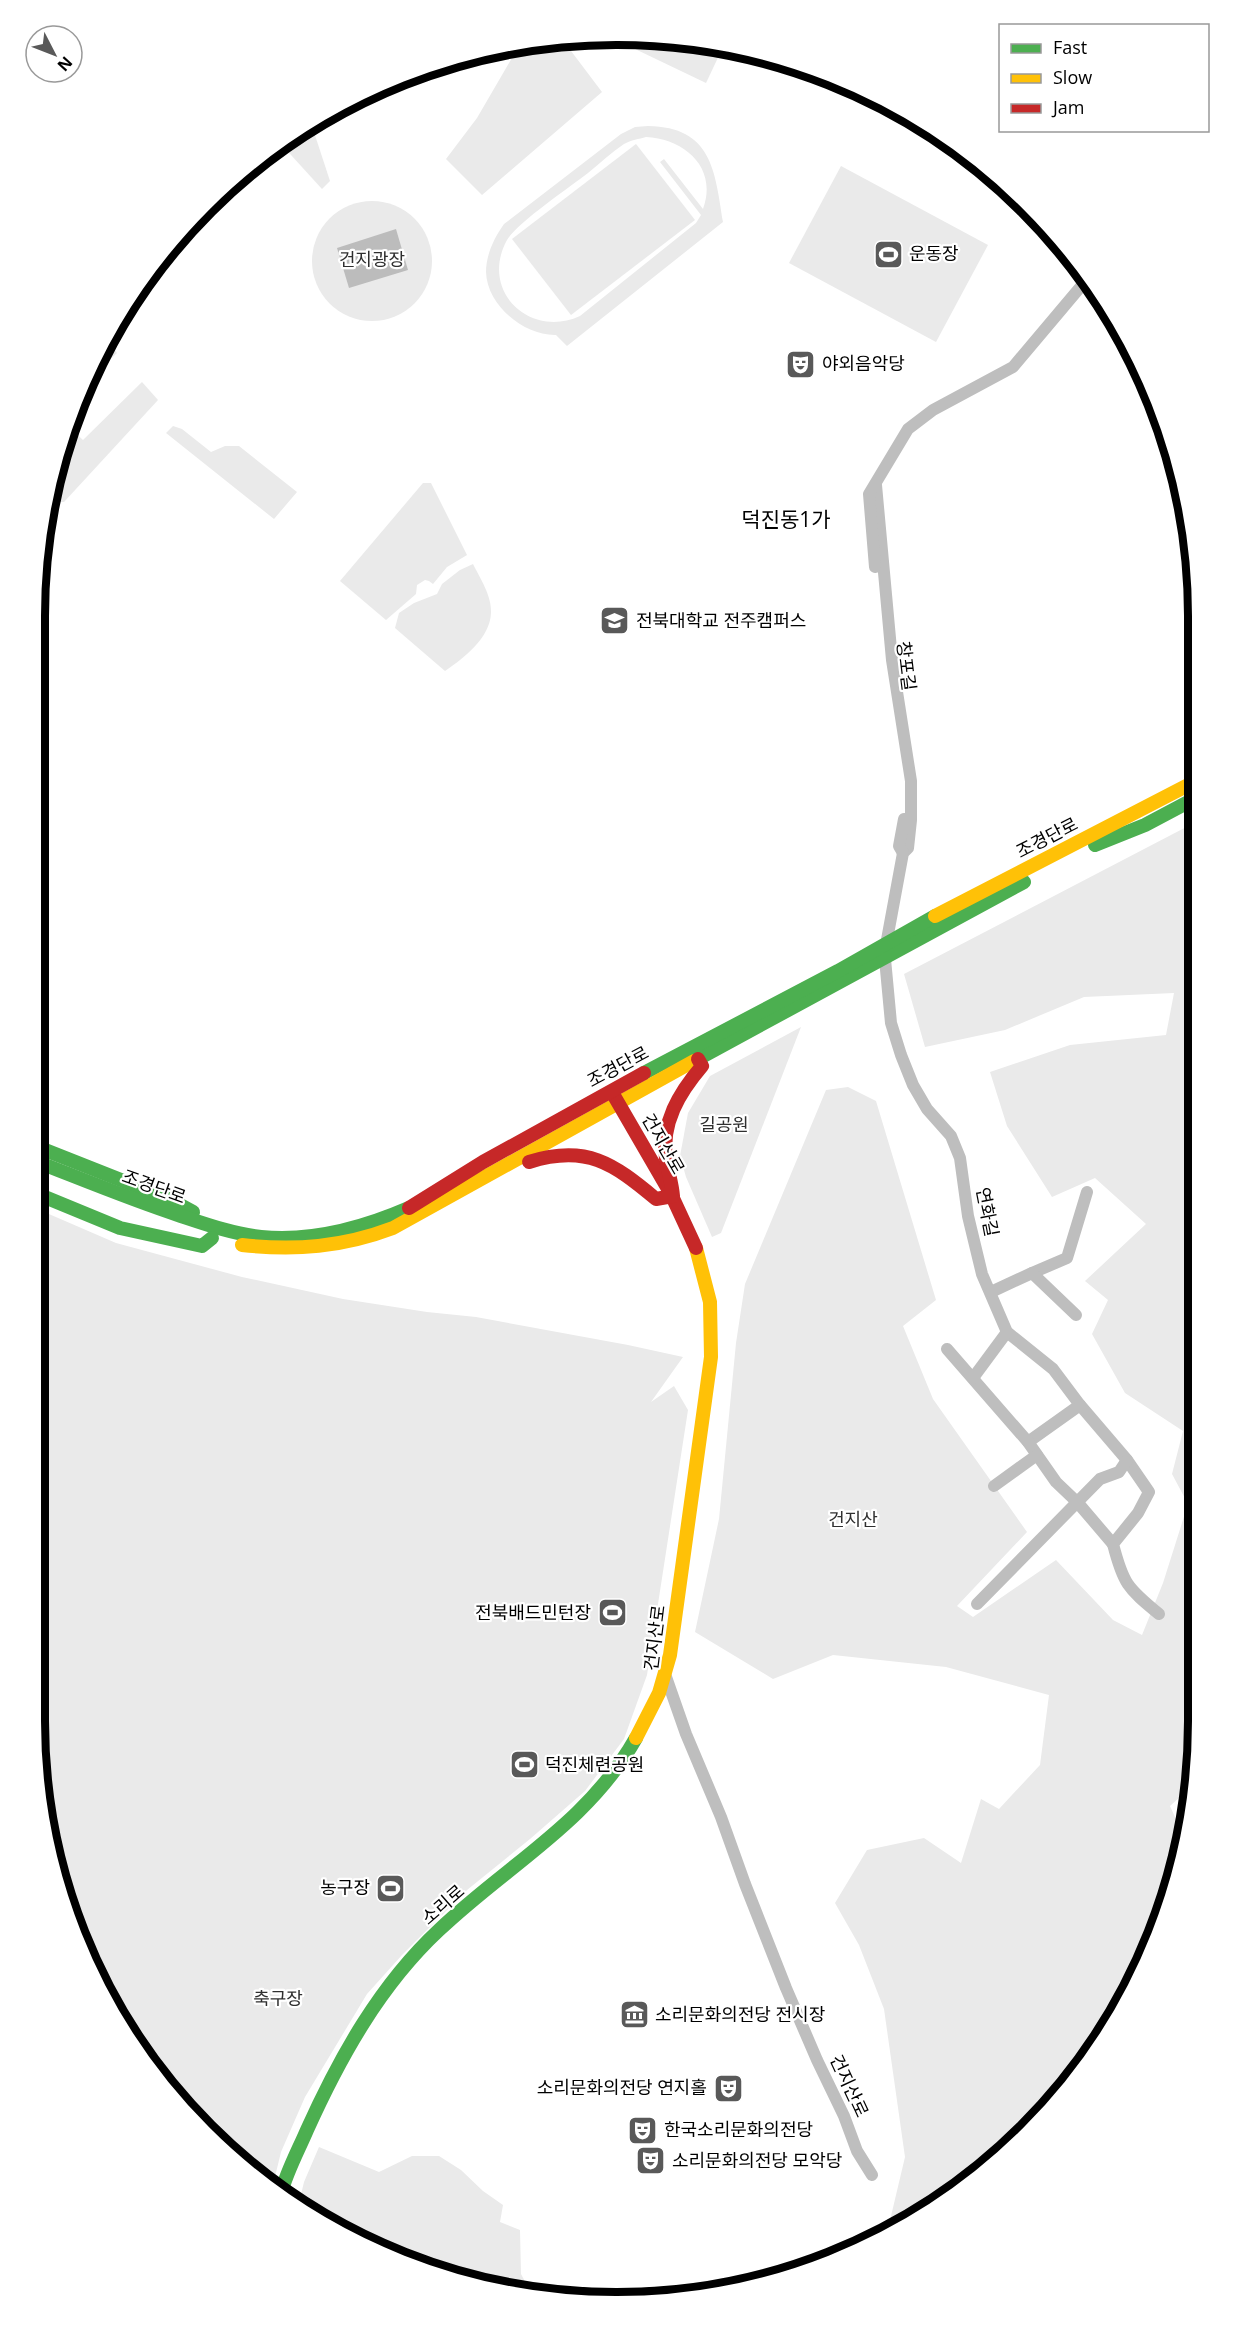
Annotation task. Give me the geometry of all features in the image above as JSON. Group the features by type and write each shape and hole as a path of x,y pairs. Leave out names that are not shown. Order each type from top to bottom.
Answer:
{"street":[{"name":"창포길","path":"885,952 903,853 899,846 904,818 903,778 868,508 869,494 908,429 933,410 1013,367 1082,285"},
{"name":"조경단로","path":"45,1177 127,1209 264,1248 298,1249 340,1245 373,1236 393,1228 491,1174 614,1096 698,1059 885,952 949,908 1188,785"},
{"name":"조경단로","path":"45,1165 216,1234 297,1238 333,1234 384,1219 411,1207 483,1162 614,1096 885,952 1111,837 1144,825 1188,803"},
{"name":"연화길","path":"885,952 891,1023 914,1085 927,1108 951,1136 960,1158 968,1216 982,1274 1007,1332 1053,1369 1127,1460 1149,1492 1138,1513 1113,1544"},
{"path":"491,1174 546,1155 566,1153 599,1158 634,1180 656,1199 673,1196 673,1181 666,1160 666,1136 674,1102 684,1086 702,1066 698,1059"},
{"name":"건지산로","path":"614,1096 673,1196 705,1277 710,1301 713,1343 703,1430 674,1628 665,1674 686,1734 721,1817 786,1988 844,2116 857,2151 872,2175"},
{"path":"45,1150 169,1199 217,1223 216,1234 201,1246 120,1228 45,1197"},
{"path":"991,1292 1067,1258 1087,1192"},
{"path":"1032,1273 1076,1315"},
{"path":"973,1378 1007,1332"},
{"path":"947,1349 1028,1442 1056,1482 1078,1503 1113,1544 1121,1574 1133,1593 1159,1614"},
{"path":"1028,1442 1080,1405"},
{"path":"994,1486 1037,1455"},
{"path":"976,1604 1100,1479 1119,1472 1127,1460"},
{"name":"소리로","path":"284,2185 319,2101 358,2033 388,1989 414,1956 436,1934 572,1819 605,1785 627,1754 665,1674"}],"green space":[{"path":"627,45 654,46 719,55 706,83"},
{"path":"568,47 602,92 482,195 446,159 477,118 514,55"},
{"path":"635,127 669,128 686,134 698,143 713,169 723,222 567,346 556,335 544,334 520,324 500,307 488,285 486,266 489,253 504,224 621,134","holes":["646,137 660,139 685,150 695,158 702,169 706,181 703,209 664,159 660,162 701,215 696,223 580,316 561,321 544,321 528,316 514,306 505,293 500,277 500,259 507,240 513,233 532,215 624,144"]},
{"path":"314,132 330,181 322,189 287,150"},
{"path":"636,144 695,220 571,315 512,239"},
{"name":"운동장","path":"841,166 988,245 936,342 789,263"},
{"name":"건지광장","path":"372,201 395,205 415,218 428,238 432,261 428,284 415,304 395,317 372,321 349,317 329,304 316,284 312,261 316,238 329,218 349,205"},
{"path":"113,348 117,353 103,366"},
{"path":"142,382 158,400 64,502 57,502 75,433 83,440"},
{"path":"173,426 182,429 211,452 225,446 239,446 297,492 274,519 166,433"},
{"path":"423,483 431,483 467,555 447,567 433,584 425,580 417,585 416,594 386,620 340,581"},
{"path":"473,564 490,600 490,622 475,647 445,671 395,628 399,613 414,603 437,594 442,584 460,570"},
{"name":"건지산","path":"1188,826 1188,1504 1172,1474 1183,1431 1125,1393 1092,1334 1108,1300 1085,1281 1146,1224 1095,1178 1052,1197 1007,1126 990,1072 1070,1045 1166,1035 1174,993 1084,997 1005,1030 925,1047 904,974"},
{"name":"길공원","path":"801,1027 721,1233 712,1237 686,1177 680,1156 688,1113 710,1076"},
{"name":"건지산","path":"848,1087 876,1101 936,1300 903,1326 933,1399 1027,1532 957,1606 973,1617 1056,1560 1113,1620 1142,1635 1163,1583 1188,1504 1187,1758 1183,1794 1170,1806 1178,1824 1169,1868 1144,1939 1129,1973 1092,2038 1070,2068 1021,2125 964,2174 934,2196 890,2222 905,2157 884,2009 859,1945 835,1903 867,1850 924,1838 961,1863 981,1799 999,1809 1040,1765 1049,1695 946,1667 833,1655 773,1679 695,1632 719,1519 736,1343 745,1284 826,1090"},
{"name":"축구장","path":"45,1212 116,1243 242,1277 343,1299 476,1317 683,1357 651,1402 674,1386 688,1410 647,1675 624,1739 585,1791 467,1890 402,1955 367,1994 305,2097 281,2152 275,2178 212,2125 163,2068 141,2038 104,1973 75,1904 64,1868 56,1832 46,1758"},
{"path":"319,2147 379,2172 412,2156 439,2156 461,2170 483,2191 503,2205 500,2222 520,2230 521,2274 527,2284 469,2273 433,2262 364,2233 300,2197 304,2182"}],"shaded area":[{"path":"396,229 408,270 349,288 337,248"}],"traffic: fast":[{"path":"1095,845 1145,825 1188,802"},
{"path":"694,1061 1024,882"},
{"path":"644,1073 838,971 935,916"},
{"path":"45,1150 169,1199 193,1212"},
{"path":"45,1165 181,1216 251,1236 280,1238 337,1232 374,1222 409,1208"},
{"path":"45,1197 120,1228 202,1246 212,1238"},
{"path":"284,2185 333,2076 363,2023 398,1974 439,1930 571,1819 617,1768 636,1738"}],"traffic: slow":[{"path":"935,916 1188,785"},
{"path":"242,1245 281,1248 319,1246 356,1240 393,1228 694,1061"},
{"path":"636,1738 659,1693 670,1655 711,1357 710,1302 696,1248"}],"traffic: jam":[{"path":"529,1162 549,1157 583,1156 612,1167 656,1199 673,1196 666,1159 666,1133 679,1098 702,1066 698,1059"},
{"path":"409,1208 483,1162 644,1073"},
{"path":"613,1094 671,1194 696,1248"}],"place":[{"name":"운동장","path":"888,254"},
{"name":"야외음악당","path":"801,364"},
{"name":"전북대학교 전주캠퍼스","path":"615,621"},
{"name":"전북배드민턴장","path":"612,1613"},
{"name":"덕진체련공원","path":"524,1765"},
{"name":"농구장","path":"391,1888"},
{"name":"소리문화의전당 전시장","path":"634,2015"},
{"name":"소리문화의전당 연지홀","path":"728,2088"},
{"name":"한국소리문화의전당","path":"643,2130"},
{"name":"소리문화의전당 모악당","path":"651,2161"}],"district":[{"name":"덕진동1가","path":"786,520"}]}
